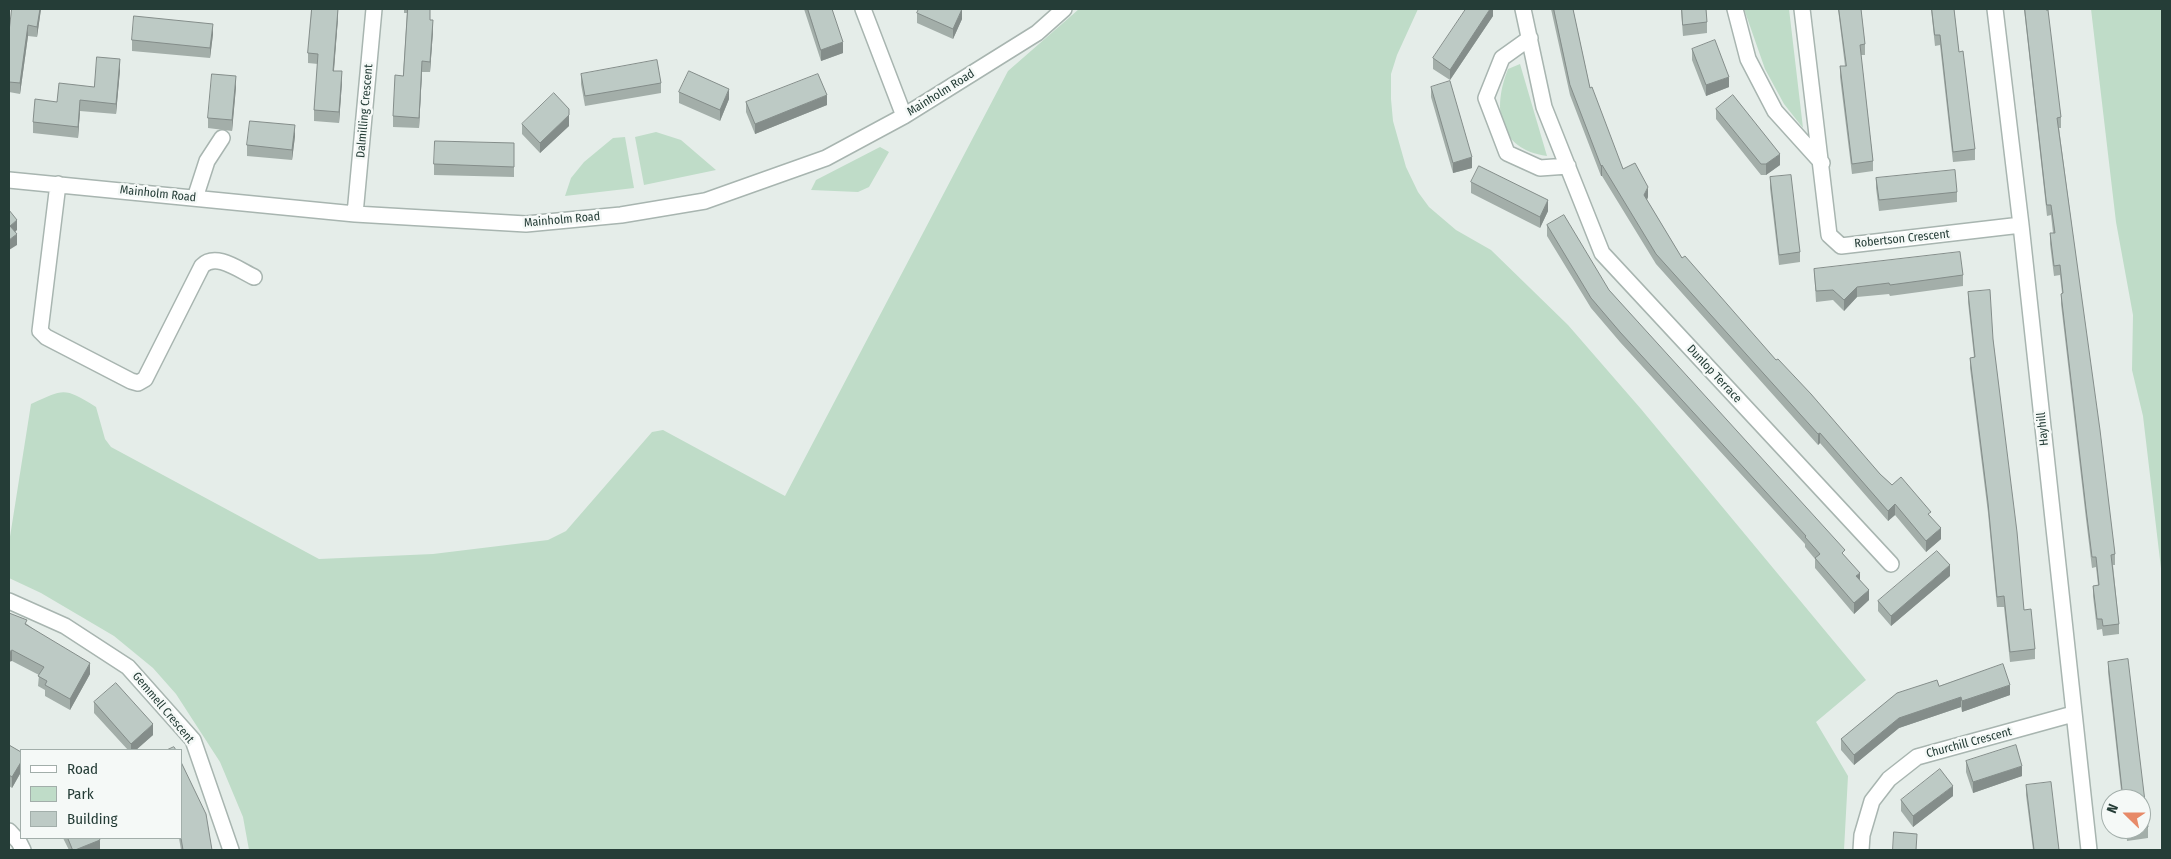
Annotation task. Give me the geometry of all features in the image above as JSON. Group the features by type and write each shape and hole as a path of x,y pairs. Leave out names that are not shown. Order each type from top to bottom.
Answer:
{"street":[{"name":"Dalmilling Crescent","path":"355,214 374,9"},
{"path":"863,9 904,116"},
{"name":"Mainholm Road","path":"9,180 355,214 526,224 621,215 704,201 826,158 904,116 1037,34 1064,9"},
{"name":"Dunlop Terrace","path":"1523,9 1544,107 1602,253 1891,564"},
{"path":"1735,9 1748,59 1775,111 1822,163"},
{"name":"Robertson Crescent","path":"1802,9 1822,163 1829,235 1841,246 2021,225"},
{"name":"Hayhill","path":"1995,9 2021,225 2089,850"},
{"path":"1530,38 1502,58 1486,98 1507,152 1540,168 1568,166"},
{"path":"195,198 207,161 222,138"},
{"path":"58,184 40,331 46,337 131,381 138,383 145,380 202,266 207,260 216,260 254,277"},
{"name":"Gemmell Crescent","path":"9,601 65,626 128,667 193,740 232,850"},
{"name":"Churchill Crescent","path":"1861,850 1862,835 1872,801 1889,779 1917,756 2073,714"},
{"path":"9,831 19,842 23,850"}],"green space":[{"path":"1079,9 1418,9 1397,55 1391,74 1391,99 1393,121 1406,167 1418,192 1429,207 1456,230 1491,250 1568,325 1641,409 1866,680 1816,722 1848,776 1844,850 249,850 243,817 220,762 176,694 153,668 114,636 41,593 9,578 9,543 31,404 51,395 64,392 77,396 96,407 105,439 111,447 319,559 433,554 548,540 566,531 652,432 663,430 785,496 1008,71"},
{"path":"1744,9 1789,9 1803,128 1784,104 1765,69"},
{"path":"2091,9 2162,9 2162,577 2143,416 2132,370 2133,315 2116,222"},
{"path":"1520,64 1547,156 1531,152 1518,145 1509,136 1503,125 1500,112 1500,98 1503,84 1508,69"},
{"path":"656,132 681,140 716,170 644,185 635,137"},
{"path":"625,137 634,188 565,196 571,178 584,162 613,138"},
{"path":"880,147 889,152 869,187 858,192 811,190 816,180"}],"building":[{"path":"12,9 40,9 37,27 28,25 20,83 9,82 9,32"},
{"path":"312,9 338,9 333,71 342,71 339,112 314,110 318,54 308,53"},
{"path":"408,9 430,9 430,20 433,20 430,62 422,61 419,118 393,116 395,75 403,76"},
{"path":"808,9 832,9 843,42 821,50"},
{"path":"919,9 962,9 953,29 917,13"},
{"path":"1466,9 1490,9 1450,70 1433,58"},
{"path":"1554,9 1573,9 1590,88 1592,87 1623,169 1635,163 1648,187 1644,195 1682,258 1685,256 1776,360 1778,359 1811,394 1880,474 1892,485 1901,477 1931,512 1928,514 1941,528 1926,541 1895,504 1888,511 1820,433 1818,434 1656,254 1601,166 1570,85"},
{"path":"1682,9 1706,9 1707,22 1683,25"},
{"path":"1839,9 1861,9 1865,44 1860,45 1873,161 1852,164 1840,66 1846,66"},
{"path":"1932,9 1954,9 1959,52 1963,51 1975,149 1953,152 1940,35 1935,35"},
{"path":"2025,9 2048,10 2061,117 2057,118 2115,554 2111,555 2119,624 2103,626 2102,619 2097,619 2093,586 2099,585 2096,557 2092,557 2086,509 2061,294 2063,293 2060,265 2054,266 2050,233 2055,233 2051,205 2047,205"},
{"path":"134,16 213,24 210,48 132,40"},
{"path":"1715,40 1729,77 1706,85 1692,49"},
{"path":"97,57 120,59 116,104 80,100 78,127 33,122 35,99 57,102 59,83 94,87"},
{"path":"657,60 661,83 585,96 581,74"},
{"path":"689,71 729,89 720,110 679,92"},
{"path":"212,74 236,76 232,120 208,118"},
{"path":"818,74 827,95 755,124 746,102"},
{"path":"1450,81 1472,157 1453,163 1431,87"},
{"path":"554,93 569,109 569,115 540,143 522,124"},
{"path":"1733,95 1780,154 1766,164 1761,164 1716,109"},
{"path":"250,121 295,125 292,150 247,145"},
{"path":"435,141 514,143 514,167 434,164"},
{"path":"1479,166 1548,200 1540,217 1471,182"},
{"path":"1955,170 1957,192 1879,200 1876,178"},
{"path":"1791,175 1800,252 1779,255 1770,177"},
{"path":"9,210 17,220 10,226 17,234 9,240"},
{"path":"1564,215 1609,290 1845,550 1842,553 1860,573 1856,576 1869,590 1854,603 1815,558 1820,554 1806,536 1591,298 1547,225"},
{"path":"1960,252 1963,275 1890,285 1889,283 1857,287 1844,300 1833,290 1816,291 1814,269"},
{"path":"1990,290 1993,339 2017,532 2024,610 2031,609 2035,649 2010,652 2004,596 1997,597 1988,503 1970,358 1975,357 1968,292"},
{"path":"1937,551 1950,565 1891,616 1878,601"},
{"path":"9,613 27,620 25,624 90,663 70,699 45,685 47,681 38,676 44,667 12,650 9,652"},
{"path":"2128,659 2143,789 2122,789 2108,662"},
{"path":"2003,664 2010,685 1962,701 1961,697 1899,718 1854,755 1841,739 1897,693 1937,680 1939,686"},
{"path":"116,683 153,724 131,744 94,702"},
{"path":"9,745 20,751 20,764 12,777 9,775"},
{"path":"2016,745 2022,766 1973,782 1966,761"},
{"path":"182,764 206,814 212,850 183,850 181,839"},
{"path":"1940,769 1953,786 1913,816 1901,800"},
{"path":"2051,782 2059,850 2034,850 2026,785"},
{"path":"1894,832 1917,834 1916,850 1893,850"},
{"path":"68,839 100,840 75,850 73,850"}]}
